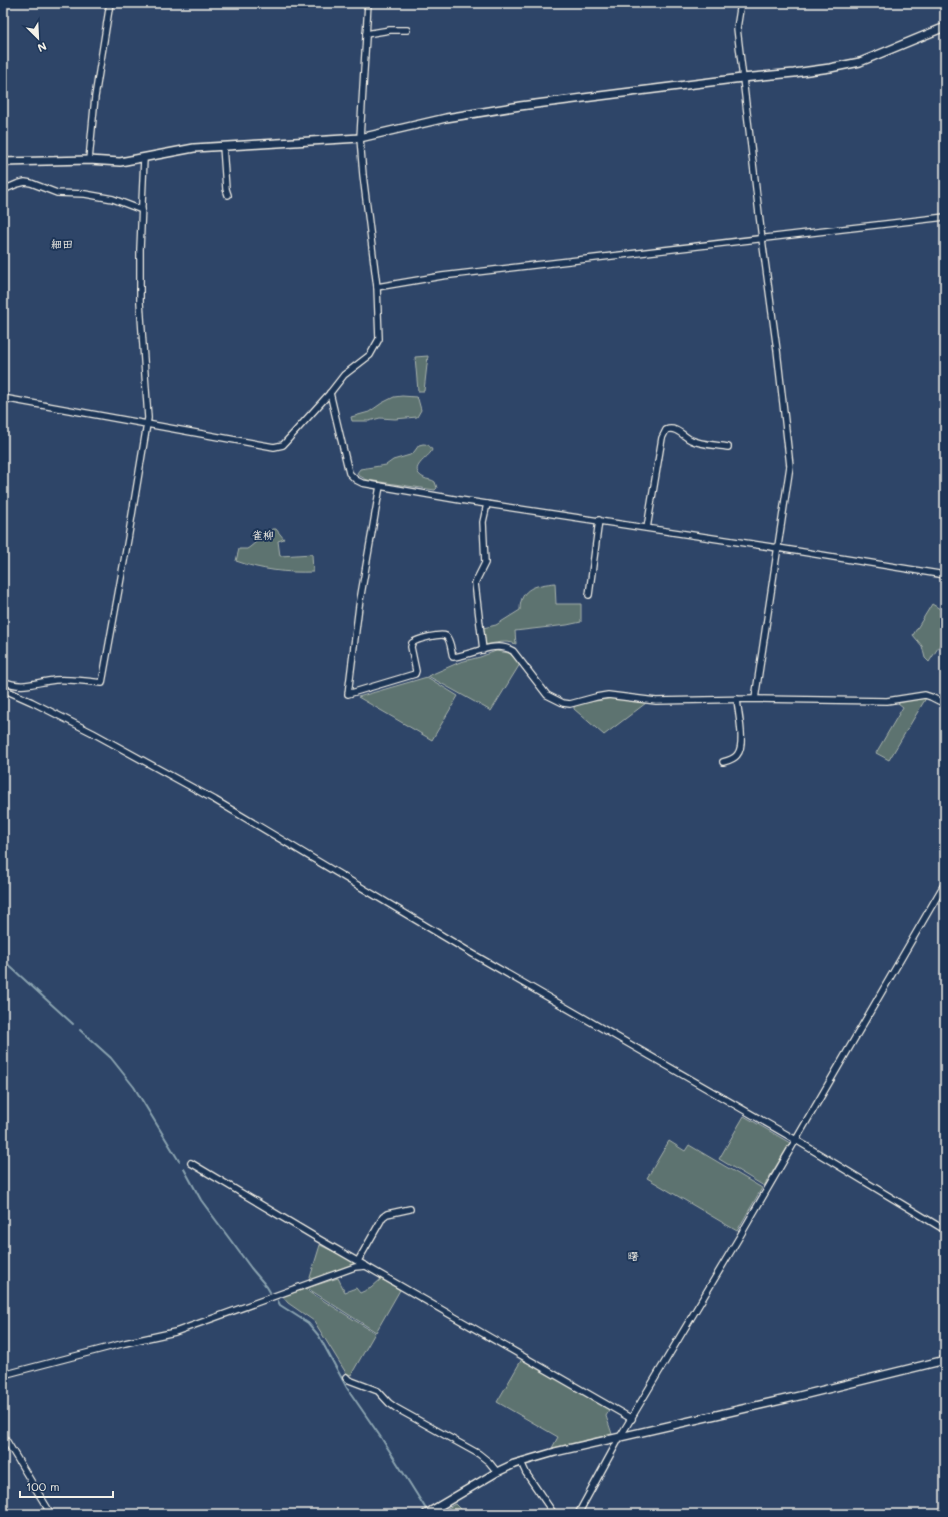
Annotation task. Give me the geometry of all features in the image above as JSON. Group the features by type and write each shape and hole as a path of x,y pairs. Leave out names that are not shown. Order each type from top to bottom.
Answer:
{"street":[{"path":"89,160 95,97 110,3"},
{"path":"3,398 274,447 282,445 330,393 344,375 370,355 379,339 377,286 362,175 360,138 368,3"},
{"path":"741,3 737,28 742,78 778,357 790,466 755,699"},
{"path":"3,162 89,160 120,162 194,148 360,138 446,118 520,106 742,78 794,73 860,62 945,27"},
{"path":"366,34 390,30 407,30"},
{"path":"223,146 226,189 228,195"},
{"path":"3,681 12,685 23,686 54,680 77,680 102,683 148,424 140,302 140,249 144,158"},
{"path":"3,190 25,182 57,193 85,194 113,199 142,210"},
{"path":"377,286 442,276 945,217"},
{"path":"330,393 348,473 356,480 380,486 487,504 599,520 945,575"},
{"path":"647,528 662,438 666,430 670,428 675,429 691,440 697,442 728,447"},
{"path":"380,486 359,606 348,694 415,674 416,671 411,647 412,643 419,639 442,635 447,637 454,657 498,647 508,648 514,651 547,695 563,703 570,704 596,696 608,695 656,701 755,699 887,701 924,695 932,697 945,704"},
{"path":"483,650 475,583 485,563 483,522 487,504"},
{"path":"589,595 599,520"},
{"path":"3,690 32,702 93,733 215,800 473,954 796,1140 945,1230"},
{"path":"723,762 737,756 742,747 737,700"},
{"path":"578,1514 620,1437 796,1140 945,883"},
{"path":"191,1163 366,1266 632,1419"},
{"path":"358,1261 383,1217 387,1214 410,1209"},
{"path":"3,1375 125,1343 175,1332 355,1267 366,1266"},
{"path":"426,1514 497,1472 521,1462 945,1360"},
{"path":"346,1377 349,1380 378,1391 396,1408 479,1454 489,1462 497,1472"},
{"path":"3,1435 51,1514"},
{"path":"521,1462 526,1473 554,1514"}],"green space":[{"path":"428,356 424,391 418,391 415,357"},
{"path":"394,397 416,397 418,399 421,410 417,417 395,419 380,418 369,421 352,421 351,417 369,412"},
{"path":"423,444 429,446 432,450 420,463 417,471 424,478 435,482 437,488 435,490 367,480 357,473 360,469 386,465 393,460 410,455 419,445"},
{"path":"272,529 276,529 284,539 278,541 280,556 312,554 313,572 274,570 255,567 236,561 239,549 247,549"},
{"path":"555,583 556,604 581,604 581,622 515,631 516,644 504,642 485,645 483,628 496,625 520,610 523,596 526,592 536,586"},
{"path":"932,604 945,612 945,637 929,662 925,658 922,646 913,635"},
{"path":"496,651 509,653 520,664 491,711 428,676 460,662"},
{"path":"427,677 458,696 432,740 358,697"},
{"path":"613,698 646,703 604,735 574,709 574,707 578,704"},
{"path":"919,698 926,698 889,760 876,753 903,707 898,703"},
{"path":"744,1116 790,1143 764,1186 719,1159"},
{"path":"669,1141 685,1151 689,1145 762,1188 737,1231 647,1178"},
{"path":"320,1245 353,1261 354,1264 309,1281"},
{"path":"338,1278 345,1292 356,1288 360,1293 371,1288 381,1279 400,1290 376,1332 307,1288"},
{"path":"305,1289 375,1333 351,1375 346,1373 314,1321 288,1303 282,1296"},
{"path":"522,1359 610,1409 606,1416 612,1434 552,1448 558,1437 497,1402"},
{"path":"455,1504 468,1514 437,1514"}],"waterway":[{"path":"3,960 73,1024"},
{"path":"80,1030 111,1058 134,1087 179,1161"},
{"path":"184,1169 201,1200 270,1292"},
{"path":"278,1301 280,1305 308,1323 319,1336 347,1388 382,1439 426,1509"}],"district":[{"name":"細田","path":"62,244"},
{"name":"雀柳","path":"263,535"},
{"name":"曙","path":"633,1256"}]}
